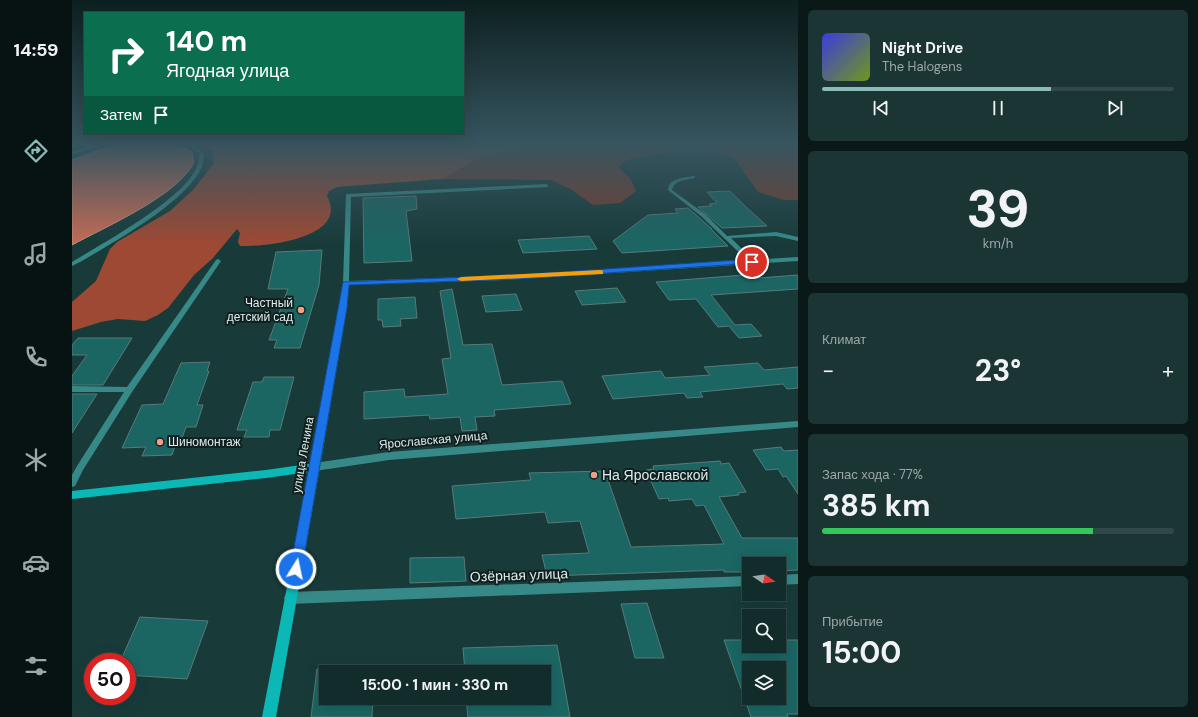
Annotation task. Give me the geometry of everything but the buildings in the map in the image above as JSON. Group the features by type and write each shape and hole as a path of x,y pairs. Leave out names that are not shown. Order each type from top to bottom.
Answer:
{"main road":[{"name":"Ярославская улица","path":"72,495 266,474 315,467"},
{"name":"улица Ленина","path":"268,717 315,467"}],"street":[{"name":"улица Ленина","path":"315,467 343,308 346,283 348,195 546,186"},
{"path":"346,283 505,278 798,259"},
{"name":"Ярославская улица","path":"315,467 389,456 798,424"},
{"path":"786,580 798,579"},
{"name":"Озёрная улица","path":"290,598 742,581"}],"lane":[{"path":"72,264 154,212 185,187 193,176"},
{"path":"692,177 675,181 670,187 670,190 703,215 728,237 752,262"},
{"path":"728,237 776,234 791,236 798,239"},
{"path":"72,484 80,468 129,390 218,260"},
{"path":"72,389 129,390"}],"shaded area":[{"path":"72,176 183,176 158,198 121,220 72,245"},
{"path":"204,176 446,176 442,179 337,187 329,191 327,196 331,210 327,222 316,231 285,242 267,245 240,246 238,242 240,233 237,229 213,258 194,275 168,308 158,315 145,321 118,319 101,322 72,331 72,302 96,281 110,249 117,242 170,211 193,190"},
{"path":"446,176 628,176 636,191 620,203 593,205 572,190 551,180 442,179"},
{"path":"747,176 798,176 798,200 784,200 758,192"}],"slow traffic":[{"path":"461,279 601,272"}],"place":[{"name":"Частный детский сад","path":"301,310"},
{"name":"Шиномонтаж","path":"160,442"},
{"name":"На Ярославской","path":"594,475"}],"route":[{"path":"296,569 343,308 346,283 505,278 752,262"}]}
